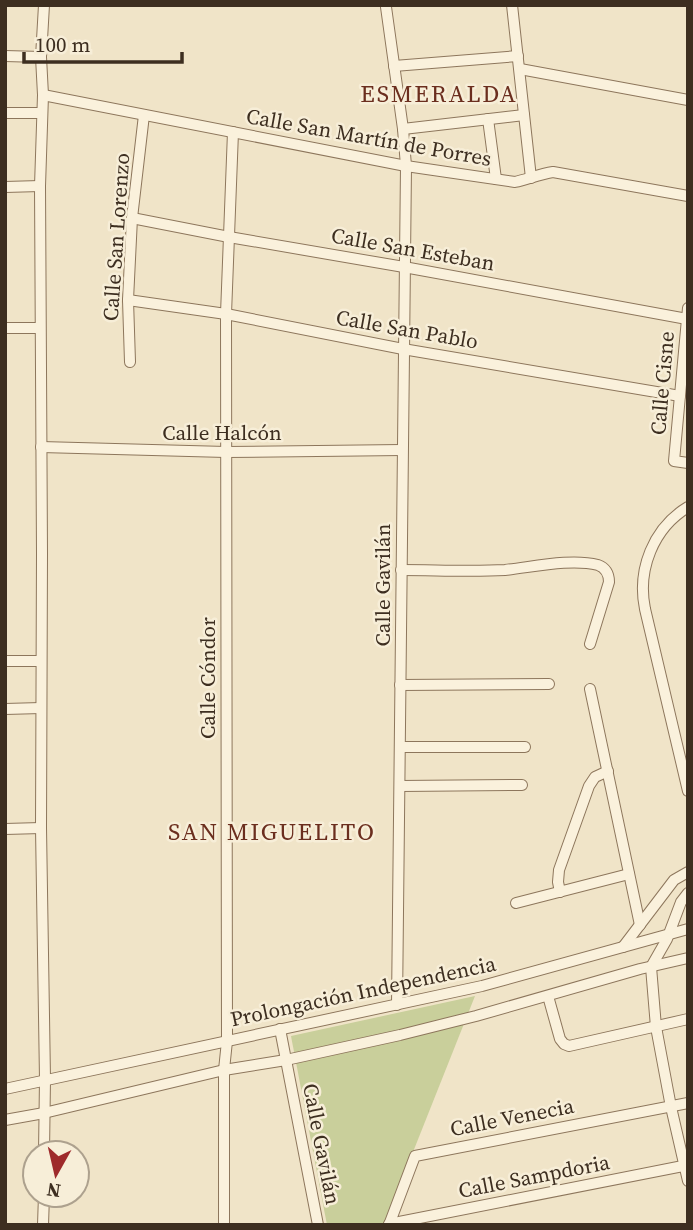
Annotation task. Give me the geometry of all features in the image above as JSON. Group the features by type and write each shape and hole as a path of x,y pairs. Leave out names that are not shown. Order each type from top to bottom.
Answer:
{"street":[{"path":"44,5 40,186 44,1139"},
{"path":"512,5 531,178"},
{"name":"Calle Gavilán","path":"386,6 406,166 397,1004"},
{"path":"5,56 41,57"},
{"path":"394,66 518,56"},
{"path":"520,69 688,100"},
{"name":"Calle San Martín de Porres","path":"43,95 406,166 515,181 553,172 688,196"},
{"path":"5,113 42,113"},
{"name":"Calle San Lorenzo","path":"130,362 128,300 132,218 144,115"},
{"path":"403,129 524,116"},
{"path":"488,119 496,179"},
{"name":"Calle Cóndor","path":"224,1225 224,1070 227,1041 226,314 233,132"},
{"path":"5,187 40,186"},
{"name":"Calle San Esteban","path":"132,218 687,319"},
{"name":"Calle San Pablo","path":"128,300 226,314 403,349 680,396"},
{"name":"Calle Cisne","path":"688,308 674,461 688,463"},
{"path":"5,328 40,328"},
{"name":"Calle Halcón","path":"41,447 226,452 402,450"},
{"path":"688,507 670,520 658,536 645,566 642,590 688,791"},
{"path":"401,570 503,570 571,563 597,565 605,569 609,582 590,643"},
{"path":"5,661 41,661"},
{"path":"400,685 549,684"},
{"path":"590,689 640,925"},
{"path":"5,709 41,708"},
{"path":"400,747 525,747"},
{"path":"560,892 559,870 589,786 595,777 608,771"},
{"path":"400,786 522,785"},
{"path":"5,829 41,828"},
{"path":"623,947 674,880 688,872"},
{"path":"516,903 629,874"},
{"path":"688,893 681,902 669,934 651,967 656,1027 688,1181"},
{"name":"Prolongación Independencia","path":"5,1088 482,986 688,929"},
{"path":"5,1120 224,1070 286,1060 400,1035 688,958"},
{"path":"548,996 560,1039 569,1046 688,1020"},
{"name":"Calle Gavilán","path":"279,1030 318,1225"},
{"name":"Calle Venecia","path":"389,1225 415,1156 688,1103"},
{"name":"Calle Sampdoria","path":"389,1225 686,1165"}],"green space":[{"path":"475,996 384,1225 327,1225 291,1036"}],"district":[{"name":"ESMERALDA","path":"439,93"},
{"name":"SAN MIGUELITO","path":"272,831"}]}
